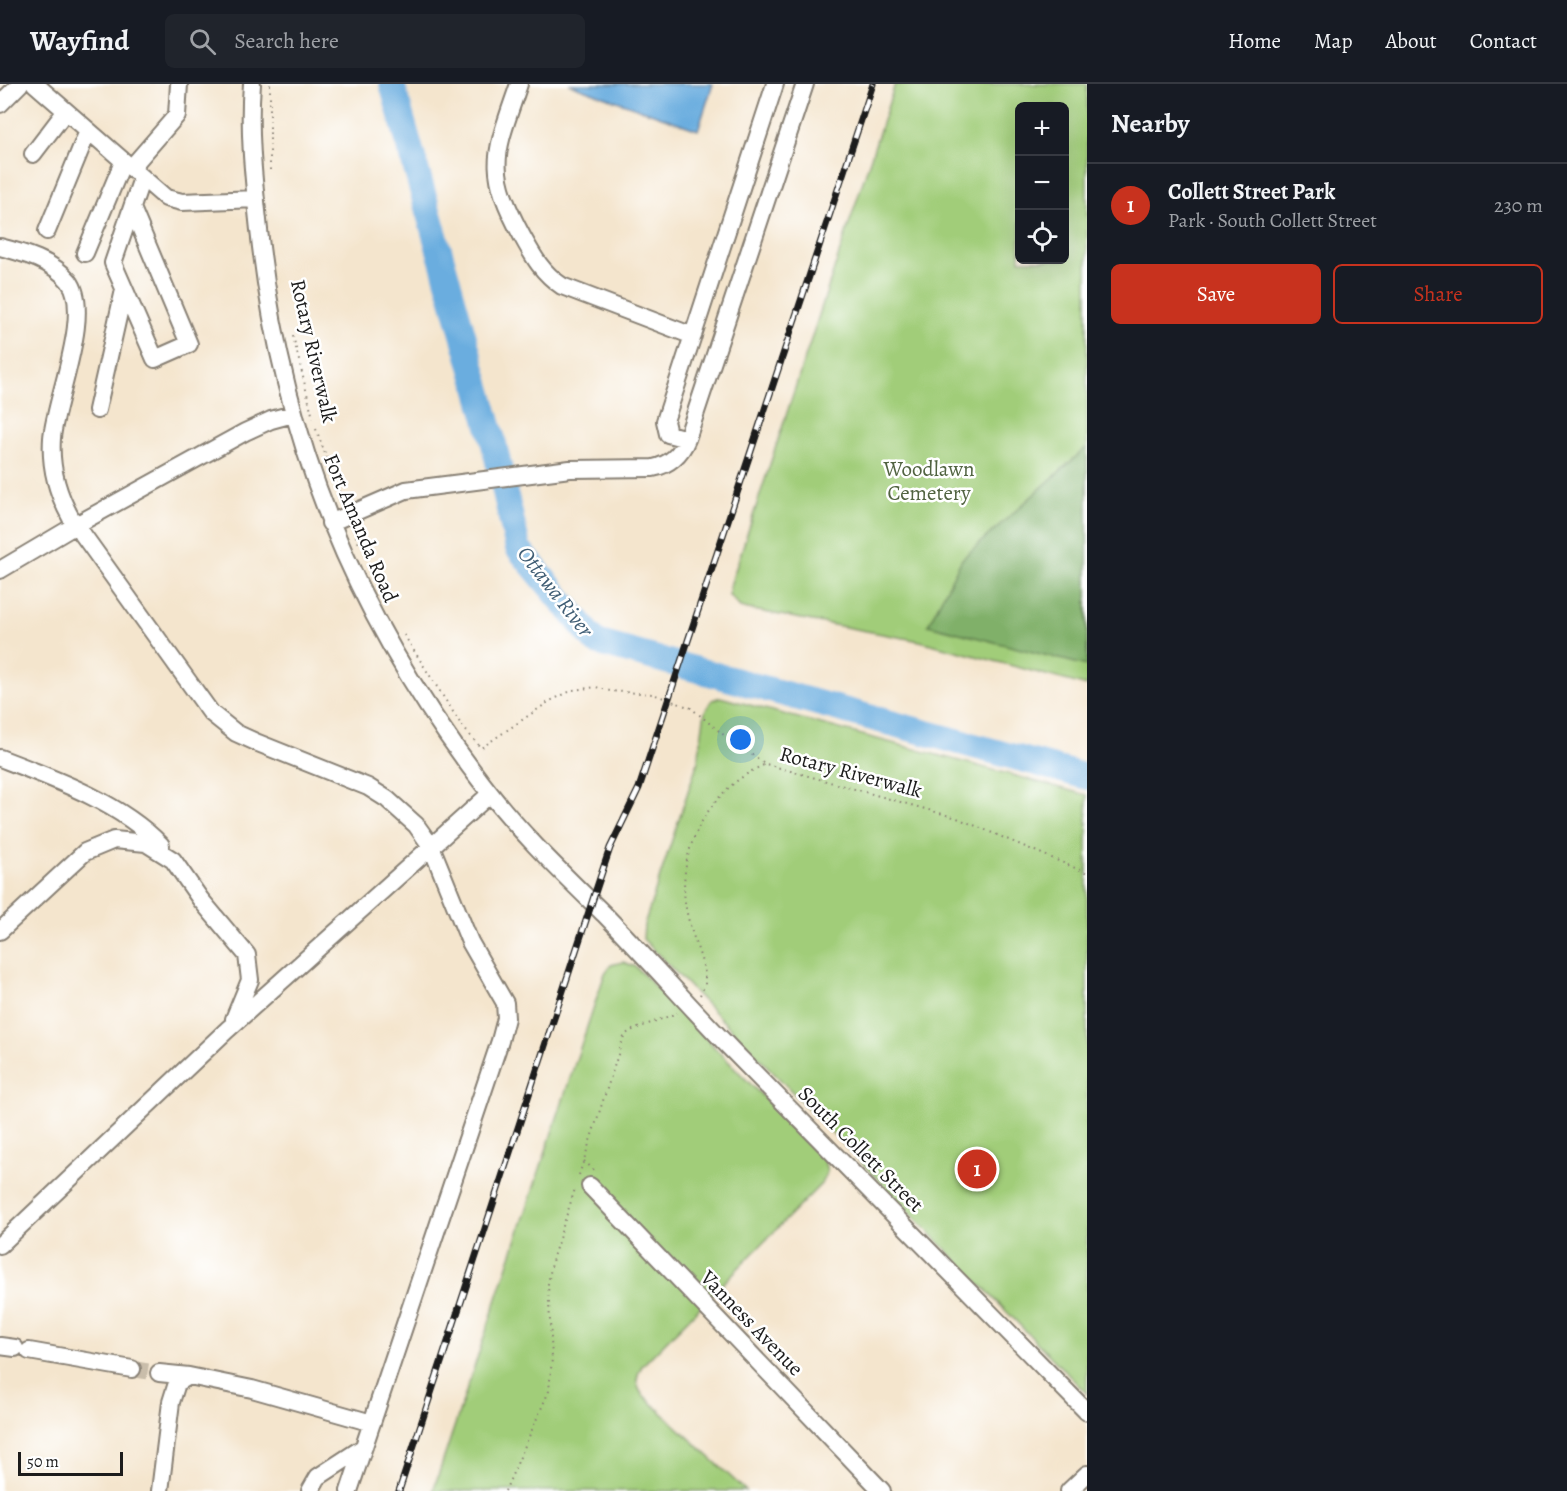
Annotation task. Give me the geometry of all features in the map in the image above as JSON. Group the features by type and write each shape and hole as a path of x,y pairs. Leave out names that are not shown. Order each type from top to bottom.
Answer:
{"street":[{"path":"0,104 20,84"},
{"path":"35,84 166,198 182,202 255,199"},
{"path":"85,253 132,169 177,115 178,84"},
{"name":"Fort Amanda Road","path":"252,84 250,114 255,199 267,300 293,414 330,523 374,615 410,681 490,794 557,870 605,916"},
{"path":"519,84 499,146 496,175 505,204 533,258 551,279 562,286 693,336"},
{"path":"687,439 671,436 665,427 775,84"},
{"path":"330,523 406,490 570,469 658,467 678,454 687,439 805,84"},
{"path":"33,154 65,112"},
{"path":"47,231 88,131"},
{"path":"132,169 132,208 113,263 155,359 189,344 132,208"},
{"path":"0,247 23,253 53,268 70,283 76,296 76,321 56,414 52,459 61,501 76,525 210,713 236,733 250,740 368,787 387,799 416,825 431,846 470,942 505,1003 506,1018 349,1491"},
{"path":"97,410 124,290"},
{"path":"0,570 76,525 245,432 271,420 293,414"},
{"path":"0,758 67,786 124,816 146,831 173,860 201,900 242,948 250,963 248,989 227,1030"},
{"path":"0,1245 227,1030 490,794"},
{"path":"0,931 69,864 101,843 114,840 137,840 156,848 173,860"},
{"name":"South Collett Street","path":"605,916 690,1007 1087,1412"},
{"name":"Vanness Avenue","path":"590,1186 882,1491"},
{"path":"14,1348 132,1368"},
{"path":"159,1373 189,1376 252,1389 372,1423"},
{"path":"160,1491 171,1401 177,1383 189,1376"},
{"path":"310,1491 318,1477 364,1447"},
{"path":"1069,1491 1087,1474"}],"path":[{"path":"269,180 270,84"},
{"name":"Rotary Riverwalk","path":"291,330 315,426 361,549"},
{"path":"366,559 380,590"},
{"name":"Rotary Riverwalk","path":"401,629 462,726 481,748 550,701 573,690 596,687 610,691 653,694 691,708 731,741 766,764 957,818 1087,873"},
{"path":"505,1491 549,1390 552,1358 548,1284 553,1257 624,1036 630,1030 690,1007 706,981 684,898 690,849 698,826 714,803 750,771 766,764"}],"green space":[{"name":"Woodlawn Cemetery","path":"895,84 1087,84 1087,686 920,641 740,607 729,595 730,586"},
{"path":"1087,447 1087,666 928,625 962,559"},
{"path":"720,697 1087,795 1087,1394 643,939 644,925 698,761 705,711 712,700"},
{"path":"623,962 636,967 824,1159 827,1171 823,1182 642,1366 638,1377 637,1383 642,1394 746,1491 433,1491 605,973 611,965"}],"water":[{"path":"569,84 713,84 698,130"}],"waterway":[{"name":"Ottawa River","path":"392,84 493,440 518,548 596,642 1087,777"}],"tunnel":[{"path":"132,1369 159,1373"}],"railway":[{"path":"399,1491 610,848 639,788 873,84"}],"place":[{"name":"Collett Street Park","path":"977,1169"}]}
